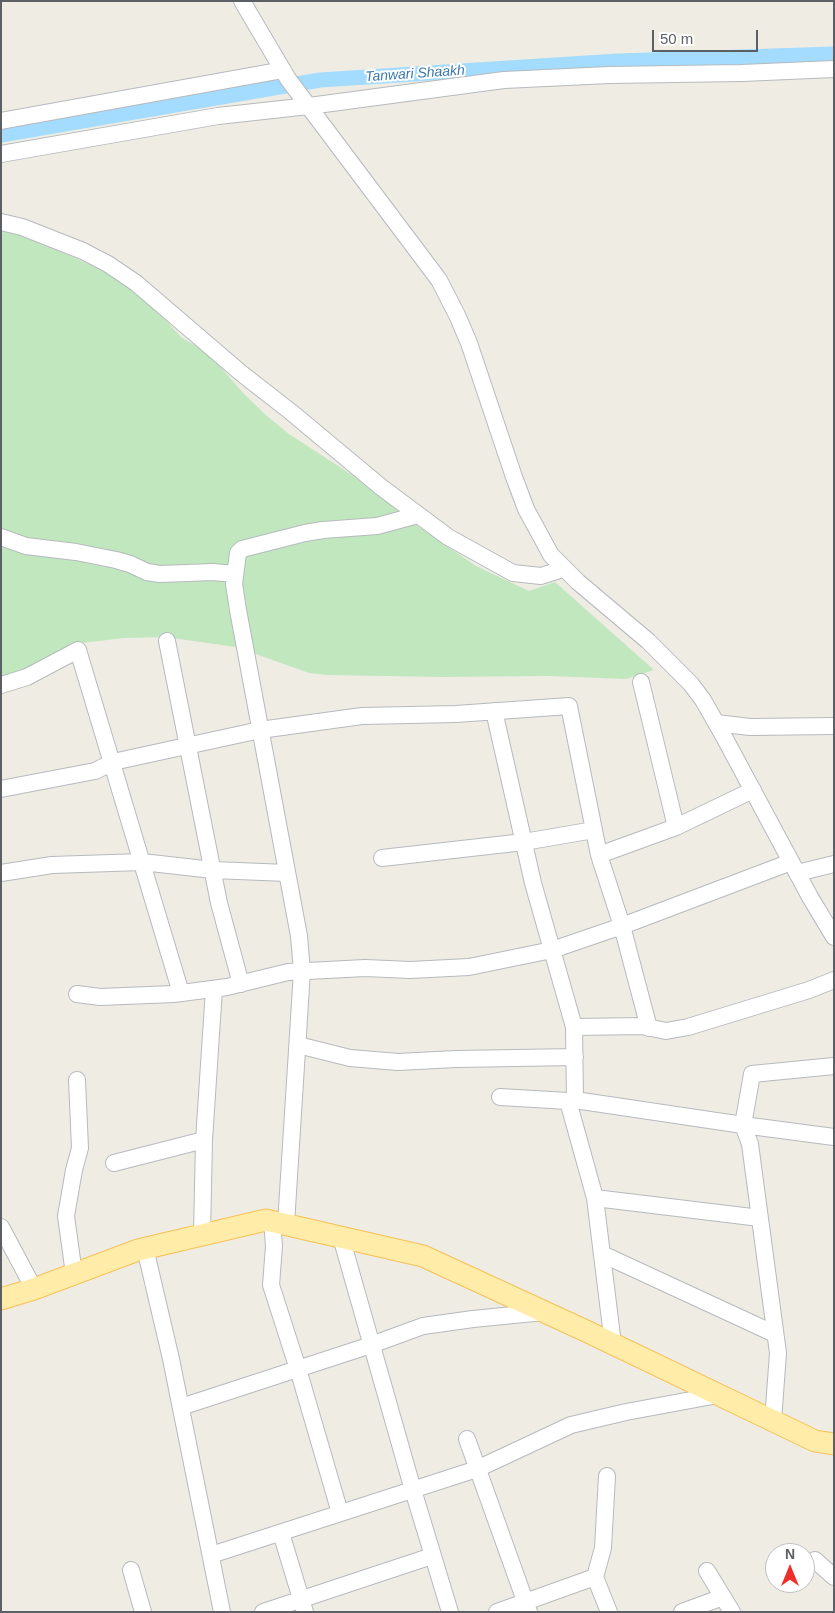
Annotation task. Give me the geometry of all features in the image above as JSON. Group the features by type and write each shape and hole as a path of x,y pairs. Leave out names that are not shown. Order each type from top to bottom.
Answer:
{"main road":[{"path":"1,1299 34,1289 145,1248 266,1220 423,1256 613,1344 815,1441 834,1444"}],"street":[{"path":"242,1 285,74 417,251 458,315 526,508 551,555 692,684 716,723 834,937"},
{"path":"1,154 305,101 504,80 834,69"},
{"path":"1,121 285,74"},
{"path":"1,222 22,227 83,251 108,264 136,283 241,373 291,412 381,488 448,537 513,573 542,576 563,568"},
{"path":"340,1513 298,1369 270,1285 274,1246 279,1223 298,1045 302,971 299,936 234,584 238,553 242,549 314,532 377,526 418,515"},
{"path":"1,538 26,546 76,552 116,560 147,572 160,574 212,572 235,574"},
{"path":"167,641 219,903 241,984"},
{"path":"1,685 27,676 78,650 181,993"},
{"path":"641,682 676,827"},
{"path":"1,789 95,771 112,763 260,730 362,716 456,714 569,706 599,855 622,926 649,1028"},
{"path":"494,711 533,883 574,1027 575,1057 572,1101 595,1198 613,1344"},
{"path":"716,723 764,727 834,726"},
{"path":"599,855 676,827 753,790"},
{"path":"382,858 524,842 594,830"},
{"path":"1,873 52,865 142,862 213,870 287,873"},
{"path":"77,994 100,996 181,993 214,989 288,972 302,971 365,968 410,970 469,967 552,950 794,867 834,864"},
{"path":"574,1027 642,1026 666,1031 688,1027 809,990 834,980"},
{"path":"202,1234 204,1140 214,989"},
{"path":"298,1045 350,1058 398,1062 575,1057"},
{"path":"773,1421 778,1353 750,1144 743,1125 752,1074 834,1066"},
{"path":"74,1274 66,1216 80,1148 77,1080"},
{"path":"500,1098 572,1101 834,1136"},
{"path":"114,1163 204,1140"},
{"path":"595,1198 760,1218"},
{"path":"1,1227 34,1289"},
{"path":"341,1237 412,1490 450,1612"},
{"path":"145,1248 181,1407 222,1612"},
{"path":"602,1254 775,1334"},
{"path":"181,1407 371,1345 423,1326 544,1312"},
{"path":"211,1555 477,1469 571,1426 626,1412 718,1395"},
{"path":"467,1439 527,1607"},
{"path":"607,1476 604,1548 595,1577 609,1612"},
{"path":"281,1532 303,1605"},
{"path":"262,1612 303,1605 432,1556"},
{"path":"815,1560 834,1577"},
{"path":"131,1570 143,1612"},
{"path":"707,1571 732,1612"},
{"path":"497,1612 527,1607 595,1577"},
{"path":"682,1612 722,1597"}],"green space":[{"path":"1,228 113,275 143,296 182,338 208,353 245,395 289,434 352,475 419,527 476,566 529,591 555,582 654,670 626,679 549,676 328,675 309,673 236,647 165,637 124,638 82,643 44,664 1,681"}],"waterway":[{"name":"Tanwari Shaakh","path":"1,135 320,80 618,61 834,54"}]}
